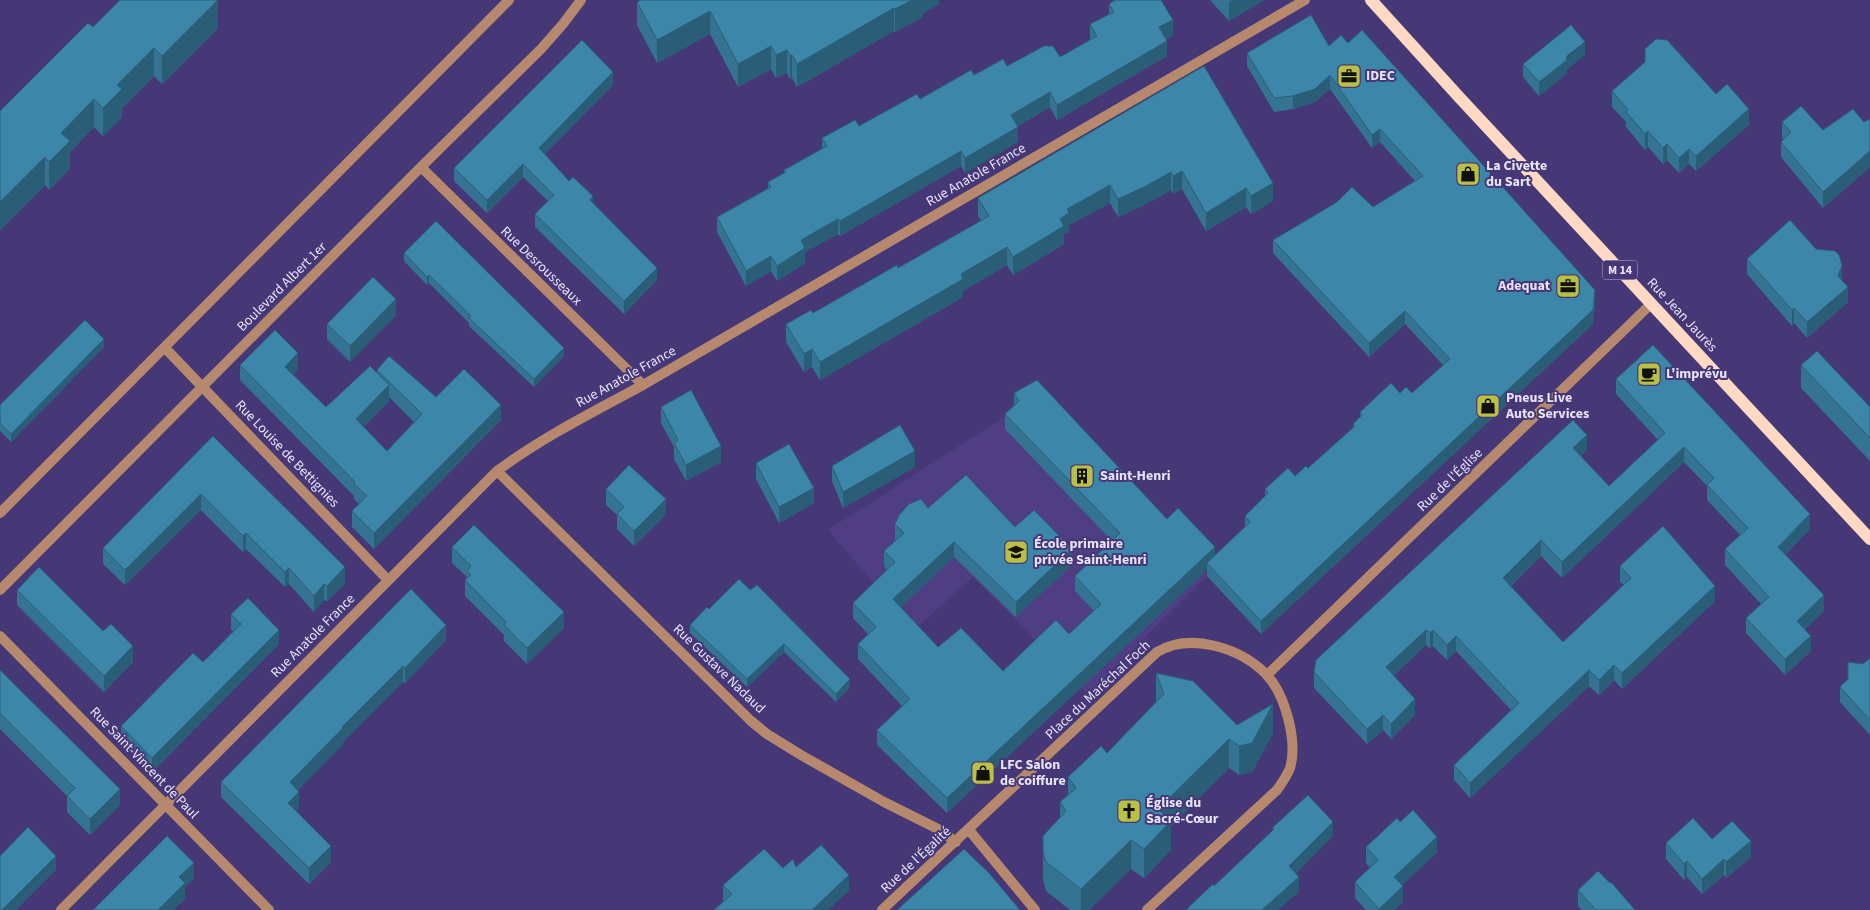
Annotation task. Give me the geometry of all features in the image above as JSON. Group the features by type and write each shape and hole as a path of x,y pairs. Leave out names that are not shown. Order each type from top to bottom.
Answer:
{"main road":[{"name":"Rue Jean Jaurès","path":"1371,0 1870,539"}],"street":[{"path":"0,513 509,0"},
{"name":"Boulevard Albert 1er","path":"0,590 541,48 563,24 581,0"},
{"name":"Rue Anatole France","path":"61,910 497,471 550,435 643,385 1305,0"},
{"name":"Rue Desrousseaux","path":"421,167 643,385"},
{"name":"Rue de l'Église","path":"1267,675 1651,304"},
{"name":"Rue Louise de Bettignies","path":"164,348 388,580"},
{"name":"Rue Gustave Nadaud","path":"497,471 751,721 767,734 872,795 938,829 956,842"},
{"name":"Rue Saint-Vincent de Paul","path":"0,636 269,910"},
{"name":"Place du Maréchal Foch","path":"969,830 1150,659 1164,648 1184,643 1207,645 1242,658 1267,675 1282,700 1292,736 1292,759 1287,776 1277,790 1147,910"},
{"path":"969,830 1035,910"},
{"name":"Rue de l'Égalité","path":"882,910 969,830"}],"shaded area":[{"name":"École primaire privée Saint-Henri","path":"1035,397 1208,575 1088,694 973,577 914,630 828,530"}],"building":[{"path":"120,0 218,0 162,56 154,48 117,85 122,89 103,108 94,99 61,133 70,141 49,162 45,157 0,202 0,111 88,23 93,27"},
{"path":"641,0 912,0 894,8 797,64 787,50 776,55 771,46 738,64 710,11 657,40 637,2"},
{"path":"1115,0 1161,0 1173,20 1159,27 1167,41 1057,105 1050,92 1011,115 1018,127 965,158 961,151 840,221 838,219 801,240 805,248 777,266 771,256 746,271 717,217 771,187 768,182 786,172 784,170 827,146 822,138 855,120 859,126 917,94 920,99 971,70 974,75 1003,59 1007,66 1044,46 1053,46 1060,57 1097,36 1090,24 1114,12 1109,4"},
{"path":"1311,15 1329,46 1341,35 1348,43 1362,30 1595,290 1593,310 1261,621 1207,563 1250,522 1245,516 1268,493 1265,489 1288,468 1295,476 1306,466 1308,468 1355,426 1353,424 1362,415 1360,412 1391,383 1400,393 1406,387 1412,393 1450,359 1405,311 1369,343 1273,240 1337,202 1352,187 1373,207 1423,176 1380,129 1372,135 1330,75 1315,89 1293,96 1274,98 1247,53"},
{"path":"1571,25 1585,42 1567,56 1566,61 1539,82 1523,64"},
{"path":"1656,39 1667,40 1716,94 1727,84 1749,109 1696,156 1689,149 1679,158 1667,144 1663,148 1648,131 1645,134 1626,112 1628,110 1612,91 1645,62 1645,49"},
{"path":"582,40 613,72 539,148 569,181 573,177 593,196 590,200 657,268 624,301 535,214 554,195 523,164 487,200 454,168"},
{"path":"1204,66 1273,183 1251,196 1246,188 1206,213 1182,171 1173,176 1171,172 1118,199 1110,185 1067,209 1069,213 1060,219 1064,226 1013,257 1007,247 961,274 963,279 820,362 812,349 804,354 786,324 811,310 813,313 897,265 898,268 989,216 978,198"},
{"path":"1801,106 1823,130 1853,109 1864,122 1870,119 1870,151 1823,192 1781,142 1791,132 1782,122"},
{"path":"1790,220 1816,249 1835,251 1839,255 1842,265 1838,276 1848,287 1807,322 1794,308 1792,310 1747,259"},
{"path":"436,221 564,348 534,379 469,318 471,316 429,275 427,277 404,253"},
{"path":"373,277 396,299 350,346 327,324"},
{"path":"85,320 104,339 11,434 0,423 0,405"},
{"path":"275,330 298,353 285,367 326,407 370,366 389,385 356,419 387,451 422,414 377,370 389,356 436,397 464,369 501,405 374,533 352,511 367,496 240,365"},
{"path":"1653,345 1810,514 1778,547 1824,595 1797,621 1811,636 1785,659 1746,618 1769,597 1725,549 1748,528 1707,485 1714,478 1684,447 1562,562 1541,540 1503,578 1563,642 1631,578 1620,566 1663,526 1715,586 1622,673 1614,665 1599,680 1589,670 1470,783 1454,765 1519,703 1456,636 1447,645 1433,630 1430,633 1426,630 1386,667 1415,699 1391,724 1383,715 1367,729 1314,672 1316,660 1573,420 1587,435 1573,448 1609,486 1665,433 1616,379"},
{"path":"1817,351 1870,407 1870,438 1801,365"},
{"path":"1037,380 1167,519 1178,508 1215,547 947,798 877,730 910,699 858,644 876,627 853,603 895,562 884,551 904,533 895,524 899,515 909,504 921,499 928,508 966,475 1015,527 1034,510 1072,549 1016,602 954,542 893,599 938,647 961,628 1003,671 1056,620 1069,634 1101,604 1075,576 1120,533 1005,414 1019,401 1014,393"},
{"path":"691,390 721,446 686,465 674,443 678,440 661,407"},
{"path":"900,425 915,451 843,492 832,466"},
{"path":"213,436 345,567 327,586 324,584 314,596 289,568 285,572 246,533 243,536 201,494 125,570 103,548"},
{"path":"789,444 814,488 779,507 756,463"},
{"path":"629,465 666,499 634,531 617,514 624,507 606,489"},
{"path":"474,525 564,612 527,648 504,625 506,622 465,580 471,575 467,571 471,566 452,547"},
{"path":"39,567 103,631 111,624 133,646 104,676 17,590"},
{"path":"739,579 750,590 757,585 850,679 836,694 784,644 747,679 690,625"},
{"path":"411,589 446,625 405,668 403,666 342,727 290,782 299,792 288,803 331,846 309,868 221,782"},
{"path":"248,598 279,630 152,758 121,726 193,653 203,662 241,624 231,614"},
{"path":"1870,658 1870,720 1840,687 1848,679 1848,662 1863,664"},
{"path":"0,670 120,789 90,819 67,796 75,788 0,713"},
{"name":"Église du Sacré-Cœur","path":"1156,673 1193,681 1237,725 1273,704 1252,743 1239,746 1229,739 1158,809 1171,821 1144,849 1131,840 1081,889 1046,862 1043,851 1043,836 1066,811 1060,802 1076,788 1068,777 1101,746 1107,753 1164,694"},
{"path":"1308,795 1333,822 1289,866 1299,877 1262,910 1186,910 1213,884 1214,886"},
{"path":"1413,810 1437,837 1394,877 1403,886 1379,909 1355,882 1378,860 1366,847 1397,818 1400,822"},
{"path":"1693,818 1712,839 1732,821 1751,841 1726,862 1724,859 1702,879 1687,861 1684,864 1666,843"},
{"path":"28,827 56,856 0,910 0,856"},
{"path":"167,836 194,863 179,877 185,883 158,910 93,910"},
{"path":"821,845 849,875 812,910 714,910 732,894 723,885 764,849 783,868 793,859 796,867"},
{"path":"964,849 989,873 1020,910 897,910"},
{"path":"1598,871 1611,882 1635,910 1596,910 1578,890"}],"place":[{"name":"IDEC","path":"1349,76"},
{"name":"La Civette du Sart","path":"1468,174"},
{"name":"Adequat","path":"1568,286"},
{"name":"L'imprévu","path":"1649,374"},
{"name":"Pneus Live Auto Services","path":"1488,406"},
{"name":"Saint-Henri","path":"1082,476"},
{"name":"École primaire privée Saint-Henri","path":"1016,552"},
{"name":"LFC Salon de coiffure","path":"983,773"},
{"name":"Église du Sacré-Cœur","path":"1129,811"}]}
